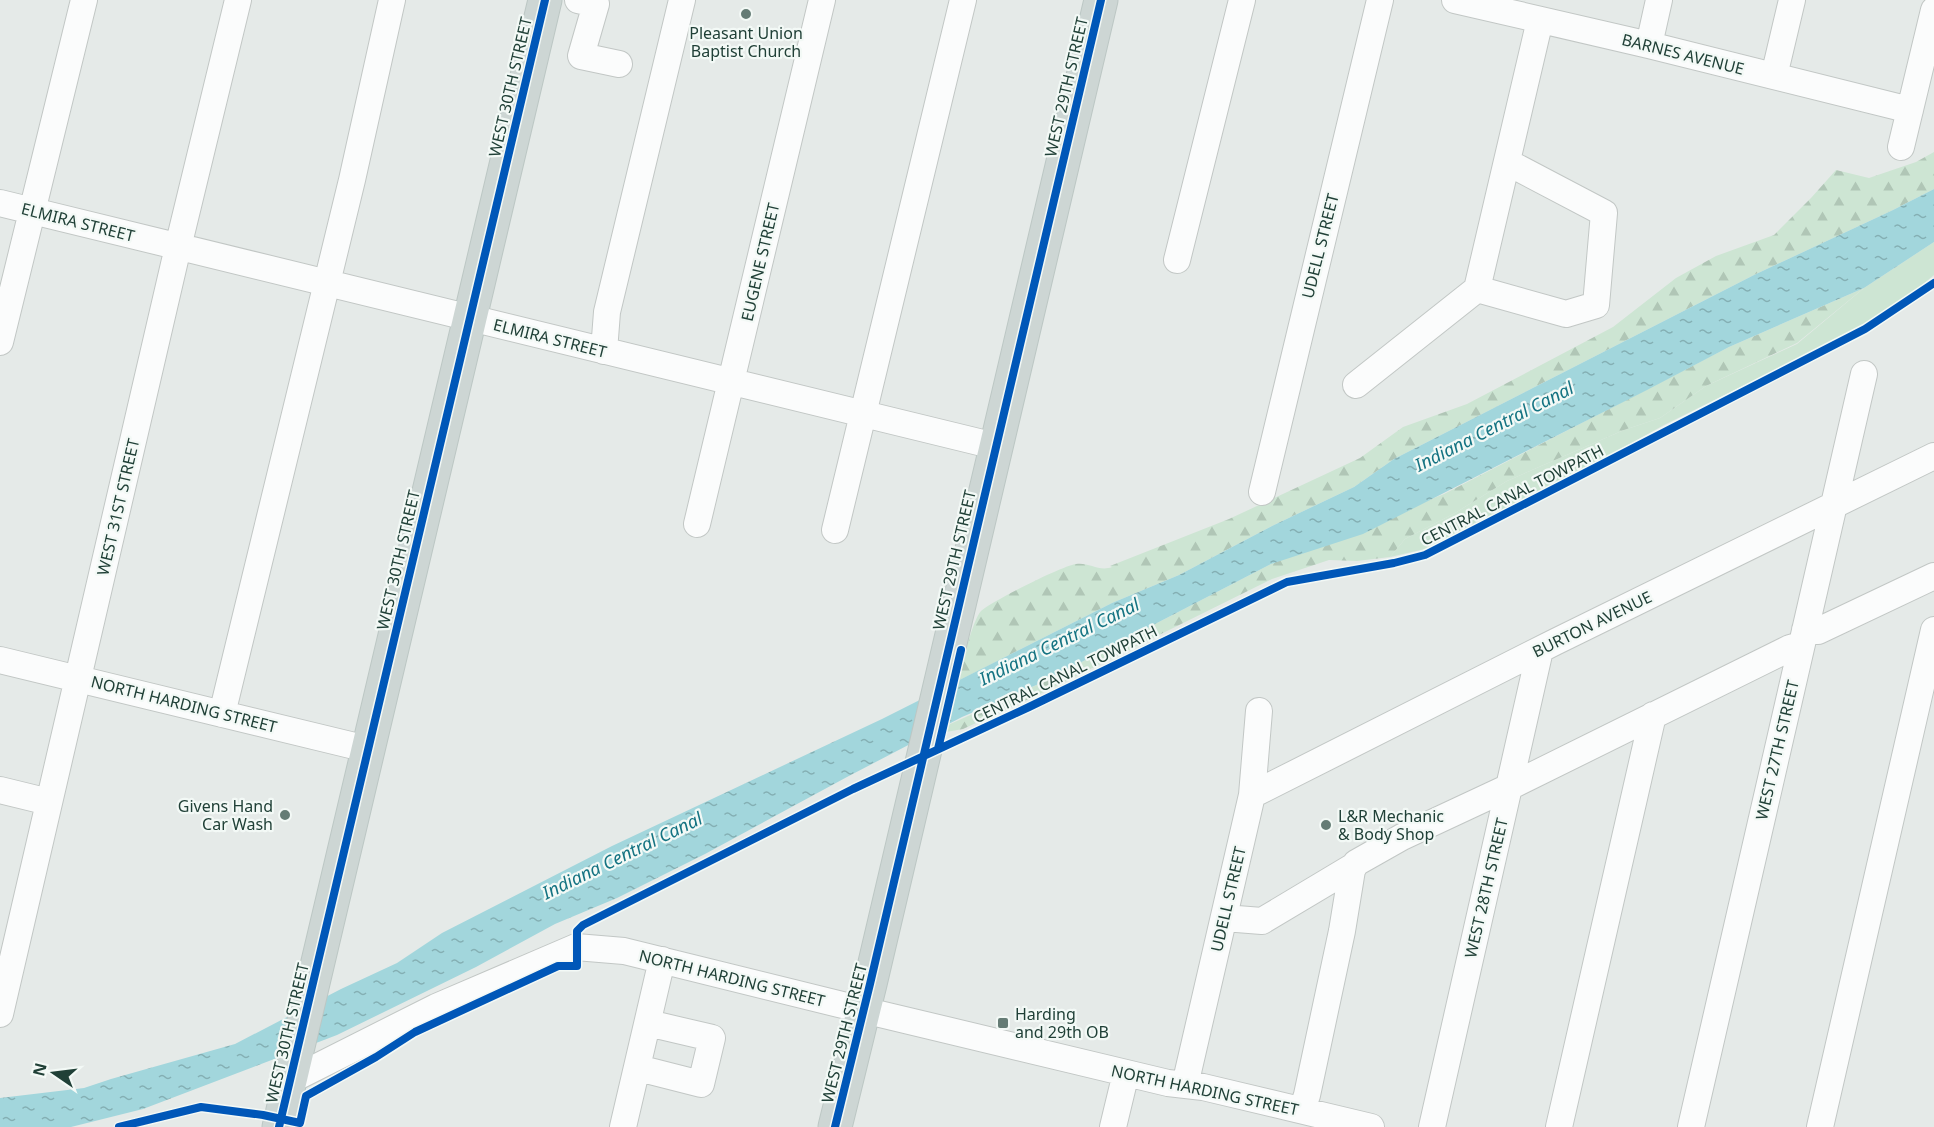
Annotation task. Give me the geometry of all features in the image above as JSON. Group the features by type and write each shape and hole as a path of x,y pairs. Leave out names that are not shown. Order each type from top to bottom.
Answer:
{"main road":[{"name":"WEST 30TH STREET","path":"279,1127 544,0"},
{"name":"WEST 29TH STREET","path":"835,1127 1101,0"}],"street":[{"path":"0,342 84,0"},
{"name":"WEST 31ST STREET","path":"0,1014 178,247 238,0"},
{"path":"222,714 327,283 392,0"},
{"path":"578,0 596,4 581,56 619,64"},
{"path":"604,351 607,312 682,0"},
{"name":"EUGENE STREET","path":"697,524 822,0"},
{"path":"835,530 963,0"},
{"path":"1177,260 1242,0"},
{"name":"UDELL STREET","path":"1262,492 1380,0"},
{"name":"BARNES AVENUE","path":"1455,0 1515,7 1540,20 1910,110"},
{"path":"1648,45 1659,0"},
{"path":"1774,76 1792,0"},
{"path":"1901,147 1934,10"},
{"path":"1356,385 1477,289 1540,20"},
{"path":"1477,289 1566,314 1596,305 1604,213 1507,162"},
{"name":"ELMIRA STREET","path":"0,203 995,446"},
{"name":"WEST 27TH STREET","path":"1691,1127 1864,374"},
{"name":"BURTON AVENUE","path":"1252,795 1934,456"},
{"path":"1224,918 1262,921 1402,837 1509,787 1790,648 1803,637 1934,576"},
{"path":"1820,1127 1934,630"},
{"name":"WEST 28TH STREET","path":"1432,1127 1540,650"},
{"name":"NORTH HARDING STREET","path":"0,660 367,749"},
{"name":"UDELL STREET","path":"1185,1085 1252,795 1259,711"},
{"path":"1559,1127 1653,715"},
{"path":"0,790 49,802"},
{"path":"1302,1110 1354,866"},
{"name":"NORTH HARDING STREET","path":"291,1074 436,1007 576,947 624,951 863,1011 1126,1073 1203,1087 1371,1127"},
{"path":"627,1126 662,960"},
{"path":"638,1068 701,1084 712,1038 648,1023"},
{"path":"1113,1127 1126,1073"}],"green space":[{"path":"1934,152 1934,189 1754,275 1394,459 1354,487 1274,525 1179,575 1112,603 958,681 974,623 981,611 1012,592 1076,564 1112,567 1110,566 1229,519 1360,458 1403,427 1467,404 1613,327 1676,278 1716,256 1774,235 1836,170 1869,178 1916,162"},
{"path":"1934,242 1934,275 1860,328 1664,425 1554,486 1425,549 1390,557 1405,539 1455,513 1507,481 1624,430 1660,418 1706,386 1797,344 1864,288"},
{"path":"1864,288 1797,343 1706,386 1660,418 1624,430 1507,481 1455,513 1405,539 1390,557 1357,561 1329,560 1272,579 1046,691 963,729 946,732 948,725 1041,683 1271,564 1444,494 1729,347"}],"water":[{"name":"Indiana Central Canal","path":"1934,189 1934,242 1864,288 1729,347 1363,534 1271,564 1041,683 962,717 705,854 617,898 555,924 476,967 337,1035 143,1109 71,1127 0,1127 0,1098 84,1088 235,1044 397,963 442,933 612,846 882,719 1112,603 1179,575 1274,525 1354,487 1394,459 1754,275"}],"cycle path":[{"path":"279,1127 545,0"},
{"path":"835,1127 1101,0"},
{"name":"CENTRAL CANAL TOWPATH","path":"119,1127 201,1107 263,1115 300,1123 306,1096 376,1057 415,1032 558,966 577,966 577,931 583,925 853,789 1287,582 1394,563 1425,555 1865,329 1934,283"},
{"path":"938,749 961,650"}],"place":[{"name":"Pleasant Union Baptist Church","path":"746,14"},
{"name":"Givens Hand Car Wash","path":"285,815"},
{"name":"L&R Mechanic & Body Shop","path":"1326,825"},
{"name":"Harding and 29th OB","path":"1003,1023"}]}
